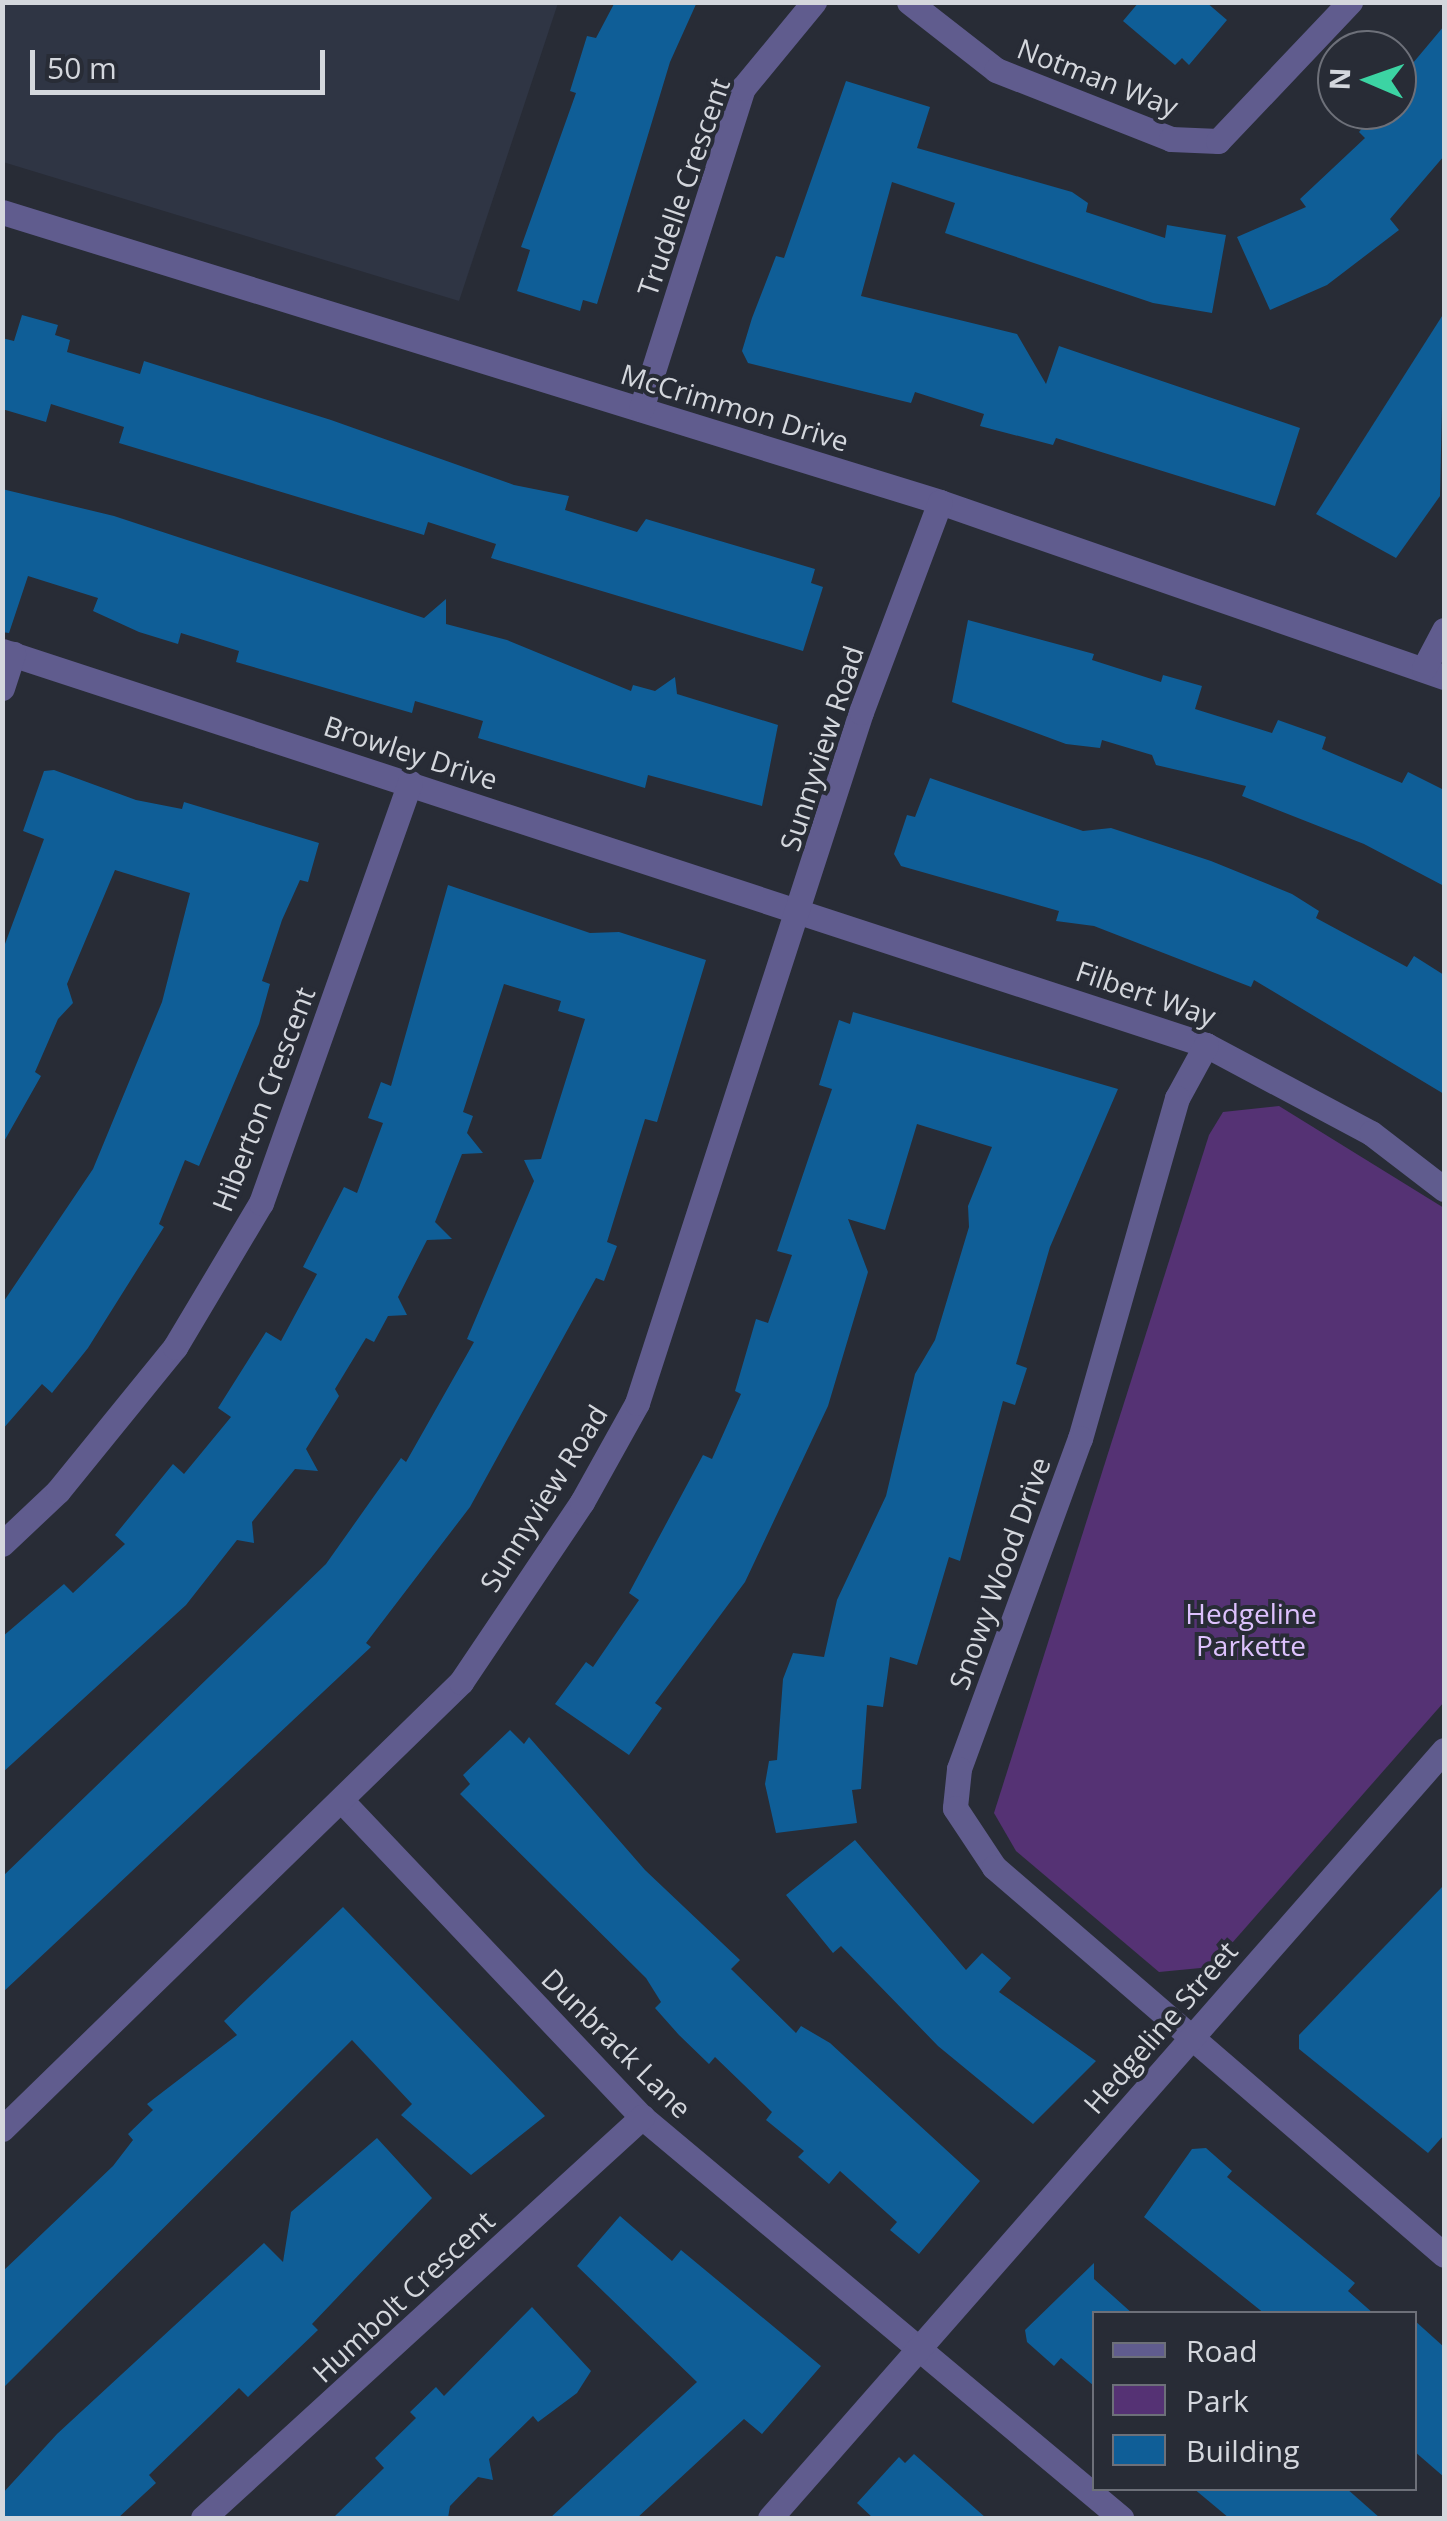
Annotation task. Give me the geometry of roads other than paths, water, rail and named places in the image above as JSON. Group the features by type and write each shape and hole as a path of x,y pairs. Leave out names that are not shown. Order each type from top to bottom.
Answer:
{"street":[{"name":"Trudelle Crescent","path":"641,409 744,88 814,2"},
{"name":"Notman Way","path":"908,2 996,70 1171,139 1218,141 1350,2"},
{"name":"McCrimmon Drive","path":"2,212 940,502 1434,673"},
{"name":"Sunnyview Road","path":"2,2129 461,1682 582,1502 637,1402 801,907 860,712 940,502"},
{"path":"1434,673 1444,630"},
{"path":"2,688 8,653"},
{"name":"Browley Drive","path":"8,653 801,907"},
{"name":"Hiberton Crescent","path":"2,1544 58,1491 175,1347 262,1203 410,783"},
{"name":"Filbert Way","path":"801,907 1206,1045 1371,1133 1444,1189"},
{"name":"Snowy Wood Drive","path":"1206,1045 1177,1098 1080,1438 959,1769 955,1808 994,1866 1444,2255"},
{"name":"Hedgeline Street","path":"920,2344 1444,1750"},
{"name":"Dunbrack Lane","path":"341,1800 642,2117 920,2344 1121,2518"},
{"name":"Humbolt Crescent","path":"203,2518 642,2117"},
{"path":"770,2518 920,2344"}],"park label":[{"name":"Hedgeline Parkette","path":"1251,1629"}]}
